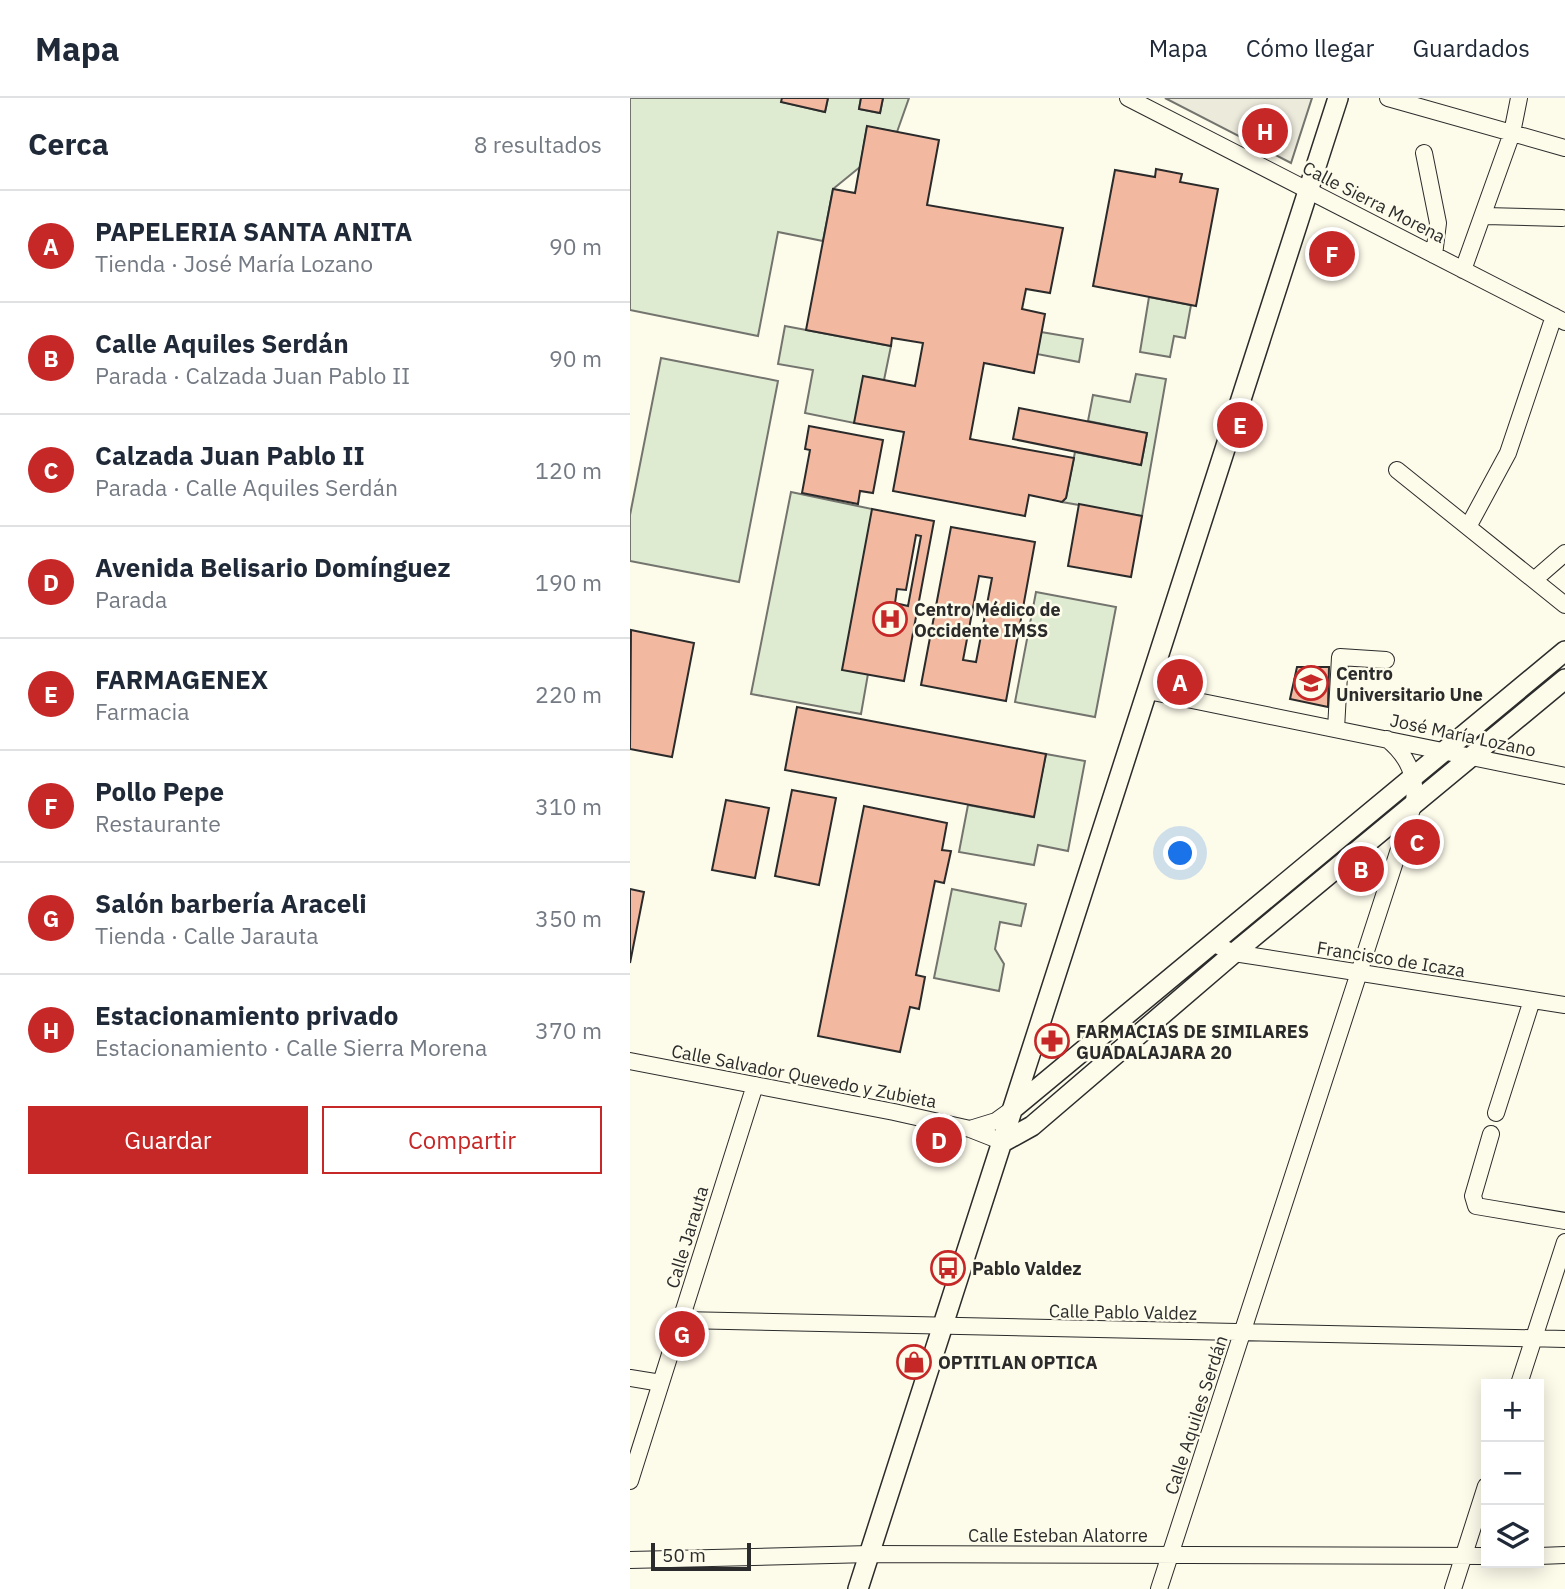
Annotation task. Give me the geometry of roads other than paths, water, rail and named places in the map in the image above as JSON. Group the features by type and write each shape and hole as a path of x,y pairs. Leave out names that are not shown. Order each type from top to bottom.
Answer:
{"main road":[{"path":"858,1589 1338,98"},
{"path":"1014,1108 1565,651"},
{"path":"1003,1142 1032,1126 1234,953 1565,679"}],"street":[{"name":"Calle Sierra Morena","path":"1128,98 1559,319"},
{"path":"1388,98 1565,148"},
{"path":"1464,270 1512,134 1519,98"},
{"path":"1424,153 1438,223 1434,255"},
{"path":"1485,216 1562,218"},
{"path":"1468,527 1508,453 1559,319"},
{"path":"1397,470 1565,605"},
{"path":"1534,580 1565,553"},
{"path":"1336,729 1340,657 1386,660"},
{"name":"José María Lozano","path":"1148,691 1565,776"},
{"name":"Calle Aquiles Serdán","path":"1159,1589 1414,803 1413,777 1404,756 1387,739"},
{"name":"Francisco de Icaza","path":"1212,943 1234,953 1565,1005"},
{"path":"1496,1113 1532,1000"},
{"name":"Calle Salvador Quevedo y Zubieta","path":"630,1061 970,1129 1003,1142"},
{"name":"Calle Jarauta","path":"630,1481 755,1085"},
{"path":"970,1129 996,1121 1014,1108"},
{"path":"1491,1134 1473,1196 1476,1206 1565,1221"},
{"path":"1521,1379 1565,1242"},
{"name":"Calle Pablo Valdez","path":"681,1320 943,1328 1565,1339"},
{"path":"630,1378 661,1383"},
{"path":"1453,1589 1481,1502"},
{"name":"Calle Esteban Alatorre","path":"630,1560 870,1554 1481,1556"},
{"path":"1544,1556 1565,1555"}],"place":[{"name":"Estacionamiento privado","path":"1265,131"},
{"name":"Pollo Pepe","path":"1332,254"},
{"name":"FARMAGENEX","path":"1240,425"},
{"name":"Centro Médico de Occidente IMSS","path":"890,619"},
{"name":"PAPELERIA SANTA ANITA","path":"1180,682"},
{"name":"Centro Universitario Une","path":"1311,683"},
{"name":"Calzada Juan Pablo II","path":"1417,842"},
{"name":"Calle Aquiles Serdán","path":"1361,869"},
{"name":"FARMACIAS DE SIMILARES GUADALAJARA 20","path":"1052,1041"},
{"name":"Avenida Belisario Domínguez","path":"939,1140"},
{"name":"Pablo Valdez","path":"948,1268"},
{"name":"Salón barbería Araceli","path":"682,1334"},
{"name":"OPTITLAN OPTICA","path":"914,1362"}]}
